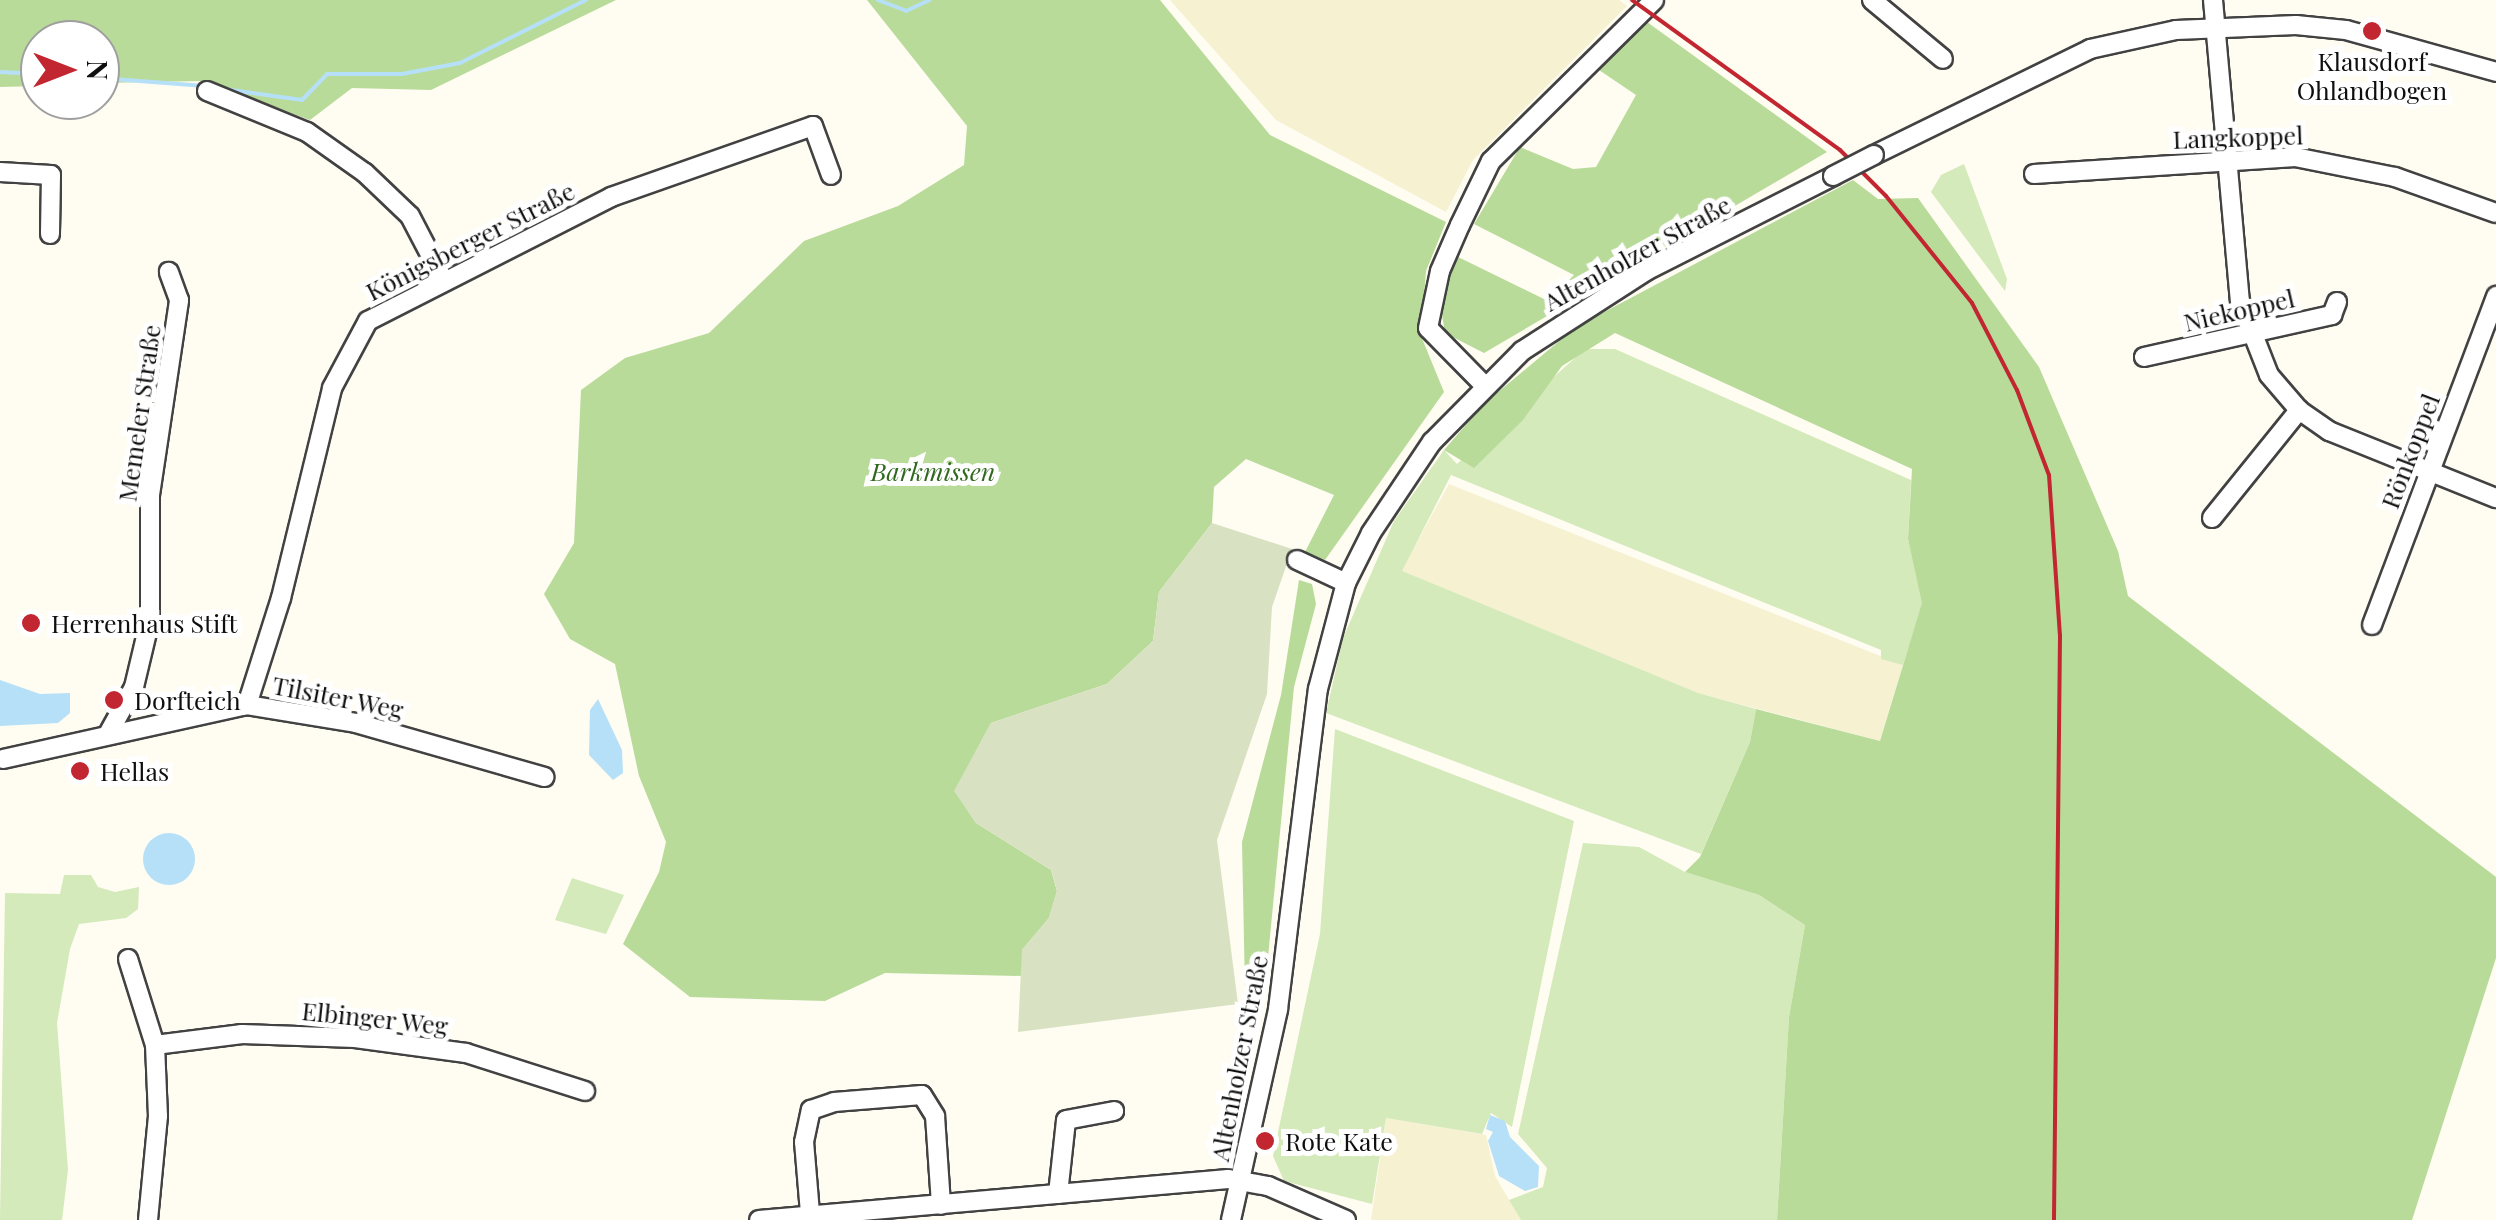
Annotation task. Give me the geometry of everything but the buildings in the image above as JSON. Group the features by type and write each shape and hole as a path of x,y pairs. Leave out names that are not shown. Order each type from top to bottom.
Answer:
{"street":[{"path":"1483,384 1428,328 1440,271 1460,225 1491,161 1654,0"},
{"path":"1872,0 1944,60"},
{"path":"2213,0 2226,159 2248,335 2269,375 2299,410 2329,430 2496,498"},
{"name":"Altenholzer Straße","path":"1231,1220 1278,1008 1318,688 1346,583 1398,490 1483,384 1578,311 1874,155 2090,49 2215,26 2346,30 2496,72"},
{"path":"207,92 307,132 365,173 410,216 443,279"},
{"name":"Königsberger Straße","path":"247,705 281,598 332,388 368,320 610,198 813,126 831,175"},
{"name":"Langkoppel","path":"2034,174 2226,159 2324,160 2496,213"},
{"path":"0,172 51,175 50,234"},
{"name":"Memeler Straße","path":"108,734 134,687 150,620 150,495 179,300 168,272"},
{"name":"Rönkoppel","path":"2372,625 2496,296"},
{"name":"Niekoppel","path":"2144,357 2332,315 2337,302"},
{"path":"2212,518 2299,410"},
{"path":"1297,560 1346,583"},
{"name":"Tilsiter Weg","path":"1,762 108,734 247,705 356,723 544,777"},
{"path":"128,958 155,1045 158,1116 148,1220"},
{"name":"Elbinger Weg","path":"155,1045 242,1034 355,1038 466,1053 585,1091"},
{"path":"810,1213 804,1142 811,1110 834,1102 922,1095 934,1116 941,1205"},
{"path":"1058,1194 1066,1120 1114,1111"},
{"path":"759,1220 1241,1180 1346,1220"}],"shaded area":[{"path":"1170,0 1619,0 1627,6 1473,160 1446,212 1276,120"},
{"path":"1449,484 1903,665 1880,741 1698,693 1401,571"},
{"path":"1386,1118 1486,1135 1495,1176 1521,1220 1371,1220"}],"green space":[{"path":"0,0 616,0 431,90 352,88 310,120 204,81 120,83 120,20 20,20 20,86 0,87"},
{"name":"Barkmissen","path":"867,0 1160,0 1270,135 1446,222 1426,271 1421,336 1444,392 1325,560 1305,552 1334,495 1246,459 1214,487 1212,523 1159,592 1153,641 1107,684 991,723 955,791 976,823 1051,870 1057,891 1049,918 1022,950 1022,976 885,973 825,1001 690,997 623,944 659,872 666,842 639,776 615,664 570,639 544,594 574,543 581,390 625,358 709,333 804,241 898,206 964,165 967,126"},
{"path":"1647,22 1827,152 1484,353 1445,333 1440,303 1454,255 1548,301 1574,275 1474,224 1520,147 1573,169 1596,167 1636,95 1599,70"},
{"path":"1964,164 2007,279 2005,291 1931,192 1941,175"},
{"path":"1853,180 1878,199 1918,198 2039,367 2118,551 2128,596 2496,877 2496,958 2412,1220 1777,1220 1789,1017 1805,925 1759,895 1685,872 1700,857 1750,742 1756,709 1880,741 1922,603 1908,539 1912,469 1615,333 1562,366 1523,420 1474,468 1444,450 1485,403 1576,327"},
{"path":"1585,349 1615,349 1911,480 1908,539 1923,603 1903,665 1881,659 1881,650 1451,475 1402,571 1698,693 1756,709 1750,742 1701,854 1326,713 1343,638 1394,521 1444,450 1457,464"},
{"path":"1212,523 1292,549 1272,607 1267,694 1217,840 1238,1004 1018,1032 1022,950 1049,918 1057,890 1051,870 976,823 954,791 991,723 1107,684 1153,641 1159,592"},
{"path":"1299,580 1312,584 1316,604 1294,687 1264,999 1245,991 1242,842 1281,695"},
{"path":"1335,729 1574,821 1512,1127 1491,1113 1482,1134 1386,1118 1372,1204 1284,1181 1273,1156 1320,934"},
{"path":"1583,843 1639,847 1685,872 1759,895 1805,925 1789,1017 1777,1220 1521,1220 1509,1200 1543,1187 1547,1168 1518,1134"},
{"path":"64,875 91,875 98,887 115,892 139,887 138,909 126,918 79,924 70,949 57,1023 68,1170 62,1220 0,1220 5,893 60,894"},
{"path":"572,878 624,895 606,934 555,920"}],"water":[{"path":"0,680 40,694 70,693 70,713 58,723 0,726"},
{"path":"598,699 622,750 623,773 613,780 589,755 590,710"},
{"path":"169,833 187,841 195,859 187,877 169,885 151,877 143,859 151,841"},
{"path":"1490,1115 1505,1121 1510,1137 1539,1166 1538,1187 1525,1191 1499,1176 1488,1141 1493,1132 1486,1129"}],"waterway":[{"path":"224,89 302,100 327,74 402,74 460,63 586,0"},
{"path":"878,0 906,11 930,0"},
{"path":"0,72 20,73"},
{"path":"120,80 205,86"}],"railway":[{"path":"1632,0 1840,150 1886,196 1972,303 2017,390 2049,475 2060,635 2054,1220"}],"place":[{"name":"Klausdorf Ohlandbogen","path":"2372,31"},
{"name":"Herrenhaus Stift","path":"31,623"},
{"name":"Dorfteich","path":"114,700"},
{"name":"Hellas","path":"80,771"},
{"name":"Rote Kate","path":"1265,1141"}]}
